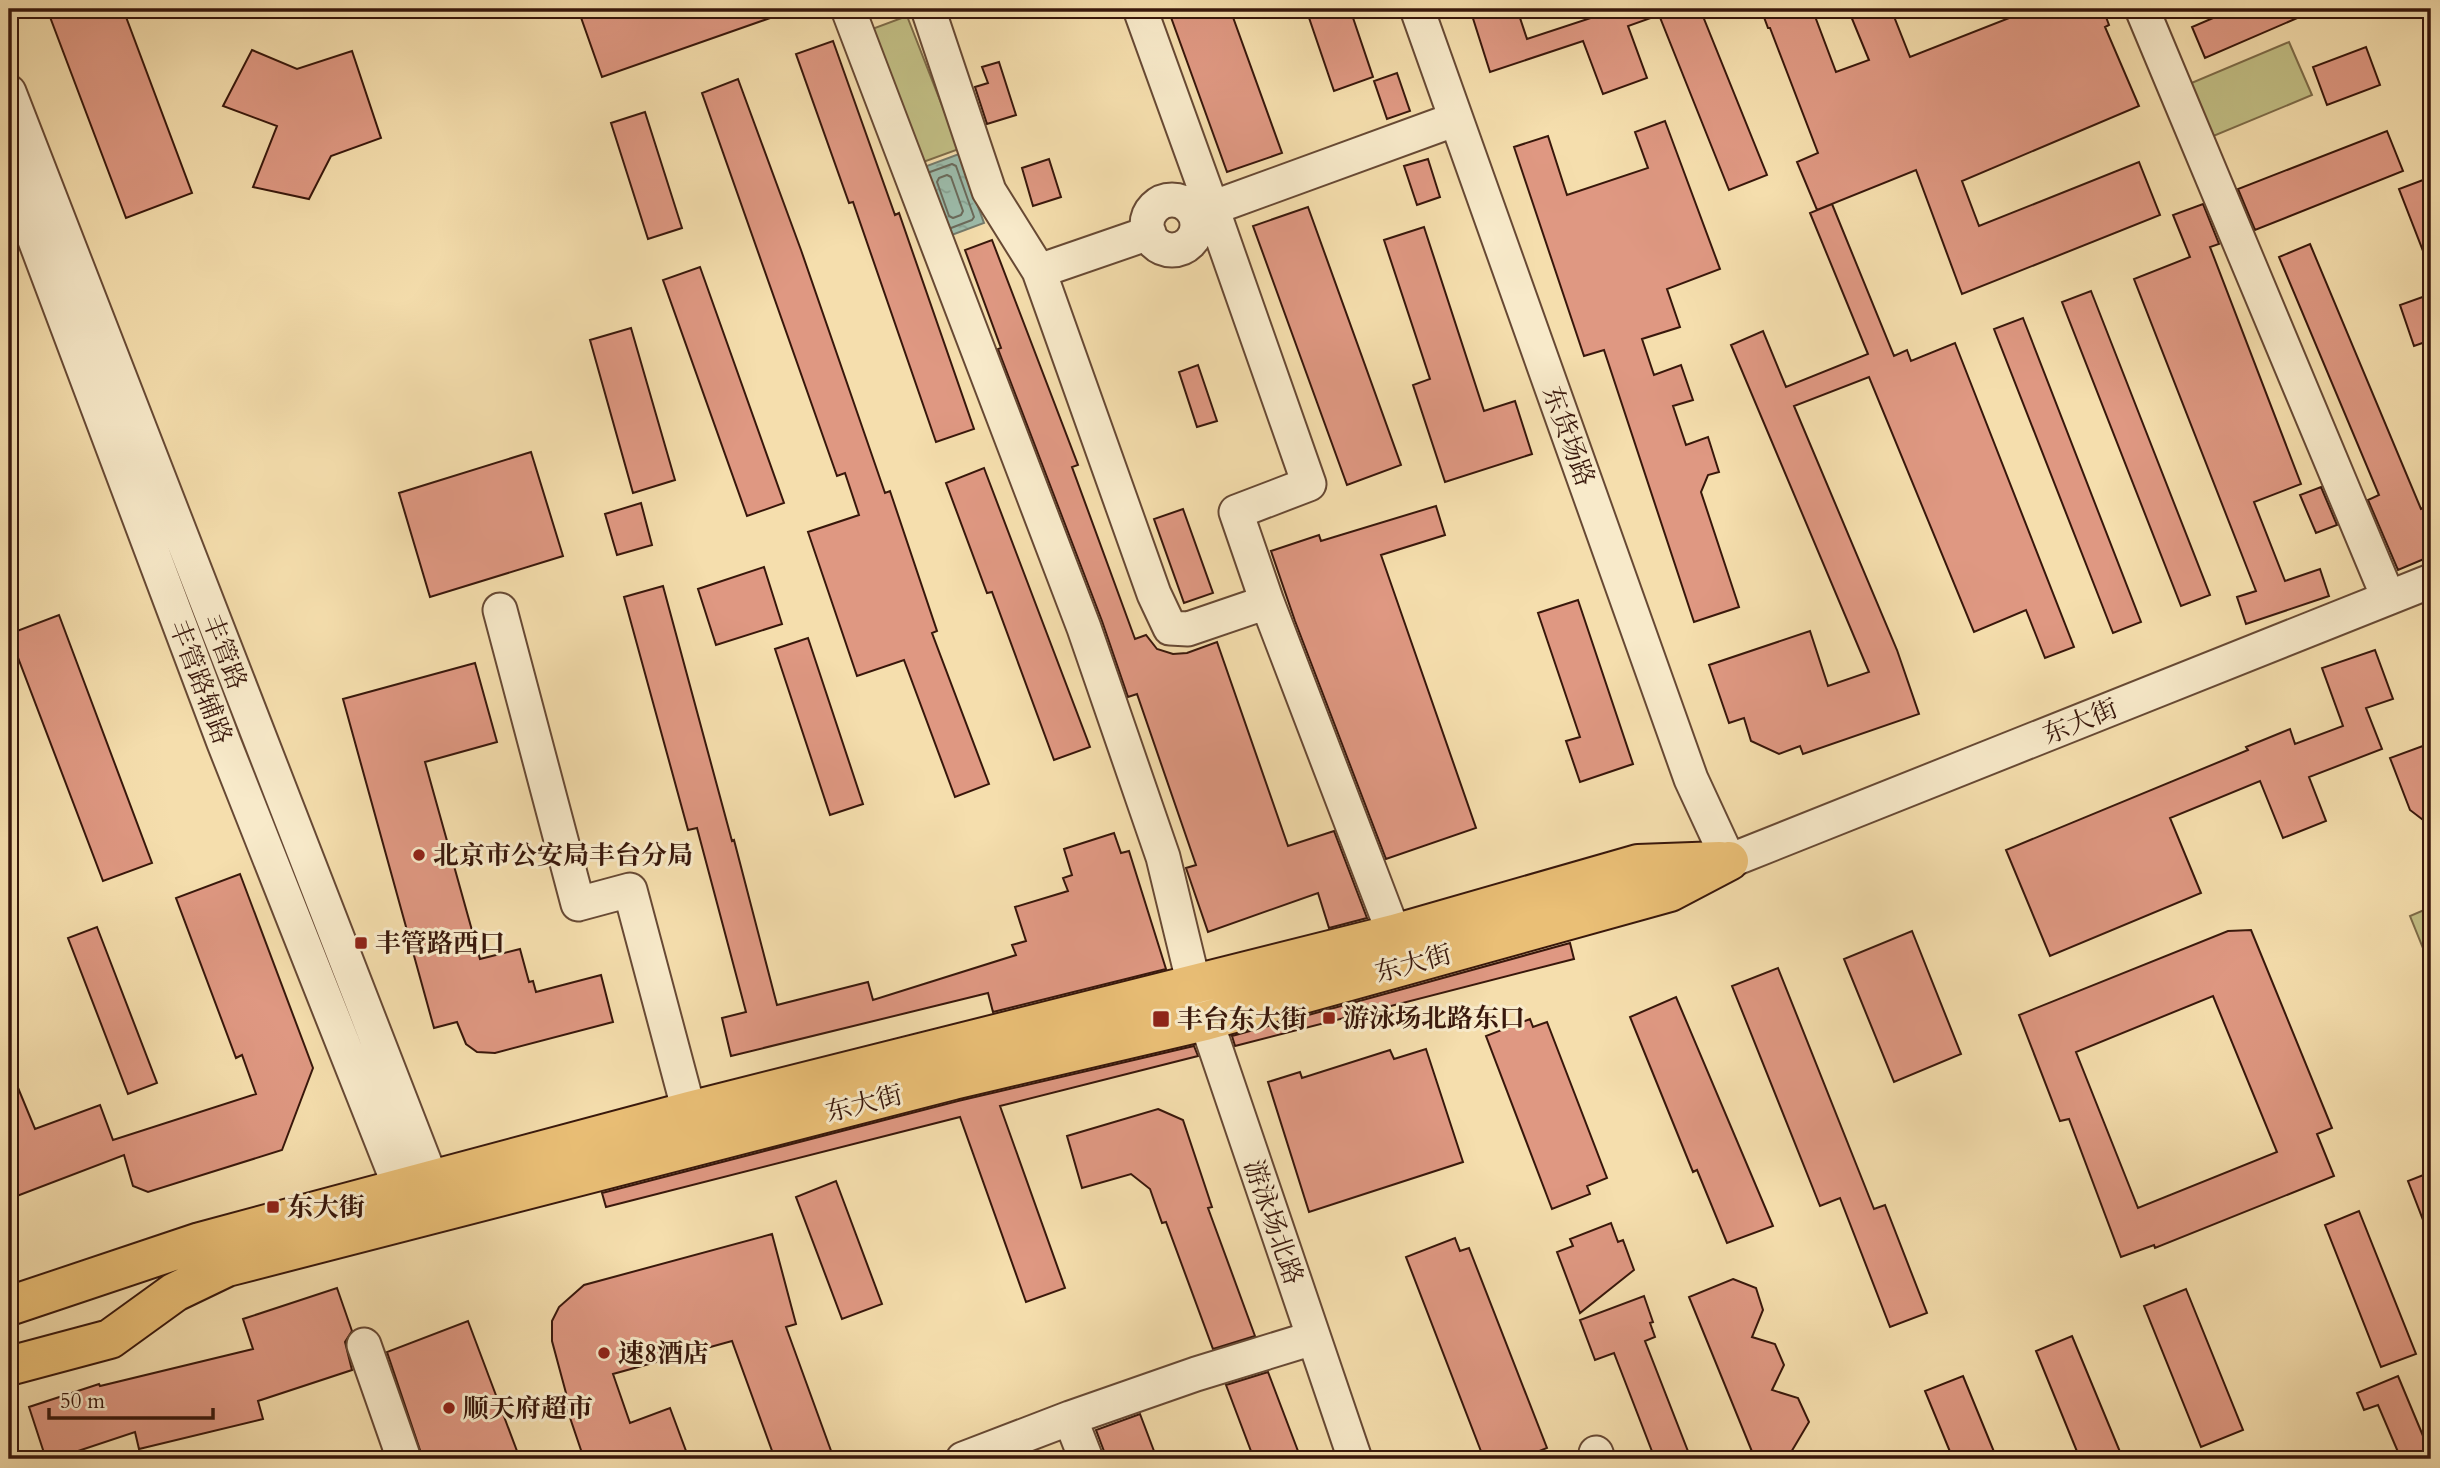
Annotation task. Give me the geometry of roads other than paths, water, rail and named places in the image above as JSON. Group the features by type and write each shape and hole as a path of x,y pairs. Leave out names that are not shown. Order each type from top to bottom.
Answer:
{"main road":[{"name":"东大街","path":"9,1366 110,1339 175,1292 227,1267 425,1194 689,1111 1394,934 1638,863 1729,861"},
{"name":"东大街","path":"9,1306 200,1242 953,1080 1205,1021 1670,892 1729,861"},
{"path":"89,1279 109,1283 121,1296 127,1315 122,1331"}],"street":[{"name":"游泳场北路","path":"848,9 1084,628 1163,857 1205,1021 1355,1459"},
{"path":"928,9 989,191 1040,271 1154,594 1170,628 1188,629 1267,603"},
{"path":"1140,9 1203,212 1309,484 1236,512 1267,603 1394,934"},
{"name":"东货场路","path":"1417,9 1691,779 1729,861"},
{"path":"2142,9 2388,597"},
{"name":"丰管路","path":"9,92 230,665 425,1194"},
{"path":"1040,271 1149,233 1156,244 1163,248 1178,249 1185,246 1195,235 1203,212 1456,119"},
{"name":"丰管路辅路","path":"9,171 224,743 425,1194"},
{"name":"东大街","path":"1729,861 2431,581"},
{"path":"500,610 578,904 630,890 689,1111"},
{"path":"224,743 230,665"},
{"path":"963,1459 1196,1374 1313,1338"},
{"path":"363,1345 404,1459"},
{"path":"1070,1418 1086,1459"}],"water":[{"path":"959,154 984,223 941,239 916,170"}],"place":[{"name":"北京市公安局丰台分局","path":"419,855"},
{"name":"丰管路西口","path":"361,943"},
{"name":"游泳场北路东口","path":"1329,1018"},
{"name":"丰台东大街","path":"1161,1019"},
{"name":"东大街","path":"273,1207"},
{"name":"速8酒店","path":"604,1353"},
{"name":"顺天府超市","path":"449,1408"}]}
